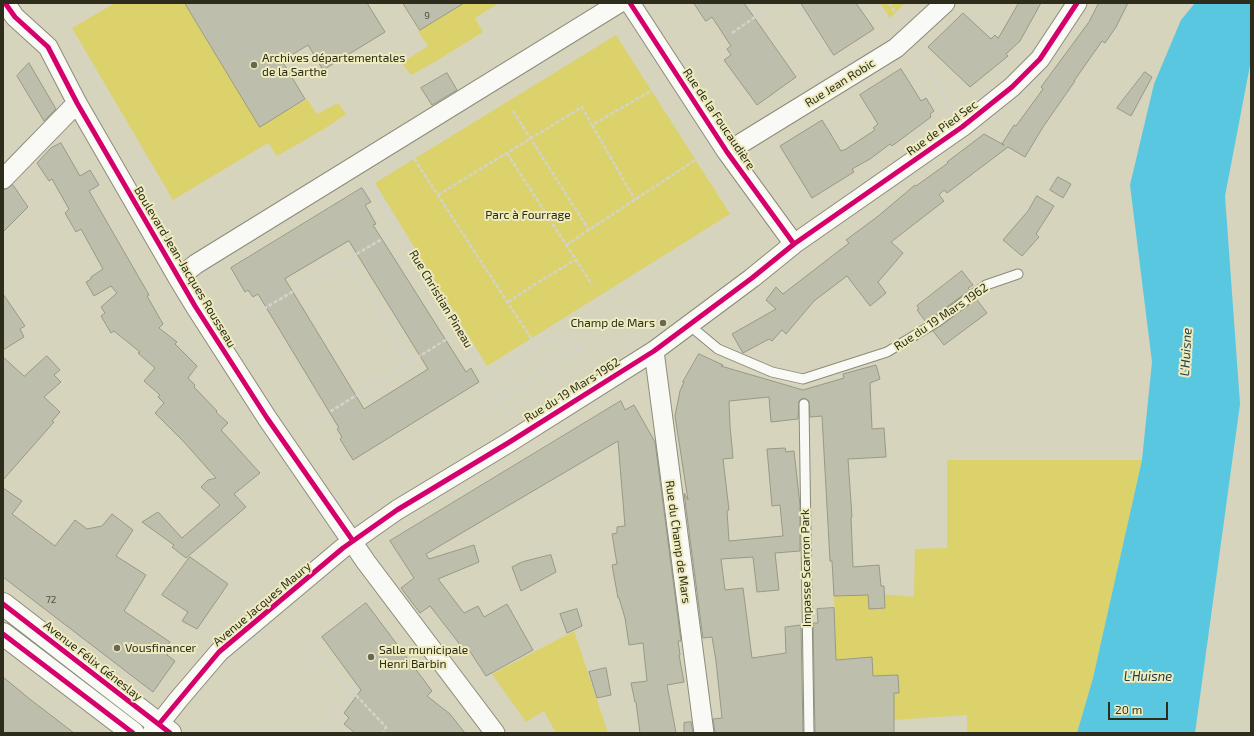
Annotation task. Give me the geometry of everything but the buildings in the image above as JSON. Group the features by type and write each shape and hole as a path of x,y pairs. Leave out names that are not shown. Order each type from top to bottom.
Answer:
{"main road":[{"name":"Avenue Félix Géneslay","path":"3,604 160,730"},
{"path":"3,634 134,733"}],"street":[{"name":"Boulevard Jean-Jacques Rousseau","path":"5,3 15,17 48,47 77,103 178,278 267,418 381,582 495,733"},
{"path":"178,278 196,264 619,3"},
{"name":"Rue de la Foucaudière","path":"630,3 724,148 794,244"},
{"name":"Rue Jean Robic","path":"724,148 845,80 896,48 945,3"},
{"name":"Rue de Pied Sec","path":"794,244 962,127 1012,87 1040,59 1077,3"},
{"path":"3,180 77,103"},
{"name":"Rue du 19 Mars 1962","path":"352,541 397,510 654,351 752,278 794,244"},
{"name":"Rue du Champ de Mars","path":"654,351 704,733"},
{"name":"Avenue Jacques Maury","path":"160,730 219,652 352,541"}],"lane":[{"name":"Rue du 19 Mars 1962","path":"689,325 718,349 772,372 803,379 887,352 937,322 986,285 1018,274"},
{"name":"Impasse Scarron Park","path":"804,404 809,733"}],"path":[{"path":"732,33 775,3"},
{"path":"795,3 845,80"},
{"path":"889,3 910,35 962,127"},
{"path":"592,125 677,76"},
{"path":"438,195 582,107 636,200"},
{"path":"513,111 590,230"},
{"path":"400,138 536,346"},
{"path":"566,245 636,200 724,148"},
{"path":"507,152 592,285"},
{"path":"248,318 399,229"},
{"path":"348,259 411,361"},
{"path":"508,302 575,260"},
{"path":"315,421 460,331"},
{"path":"487,377 554,336 566,356"},
{"path":"485,409 585,344"},
{"path":"305,643 386,727 382,733"},
{"path":"319,733 352,691"}],"green space":[{"path":"115,3 185,3 260,126 284,112 289,106 291,108 307,99 317,114 338,103 346,114 324,129 277,156 268,143 173,200 72,28"},
{"path":"464,3 499,3 475,18 483,32 411,75 402,63 428,46 418,31"},
{"path":"880,3 905,3 890,18"},
{"name":"Parc à Fourrage","path":"616,35 730,214 487,366 375,183"},
{"path":"947,460 1142,460 1093,678 1077,733 967,733 967,715 864,722 863,695 899,692 898,675 873,676 836,660 834,596 881,594 914,597 915,549 947,548"},
{"path":"574,631 608,733 556,733 544,711 526,722 492,674"}],"water":[{"name":"L'Huisne","path":"1195,3 1251,3 1251,60 1225,196 1240,404 1195,733 1077,733 1093,678 1142,460 1152,362 1130,185 1154,84 1181,20"}],"cycle path":[{"path":"5,3 15,17 48,47 77,103 195,306 267,418 353,541"},
{"path":"630,3 727,152 794,244"},
{"path":"159,724 219,652 343,548 397,510 508,443 654,351 752,278 794,244 962,127 1012,87 1040,59 1077,3"},
{"path":"3,604 170,733"},
{"path":"3,634 133,733"}],"place":[{"name":"Archives départementales de la Sarthe","path":"254,65"},
{"name":"Champ de Mars","path":"663,323"},
{"name":"Vousfinancer","path":"117,648"},
{"name":"Salle municipale Henri Barbin","path":"371,657"}]}
